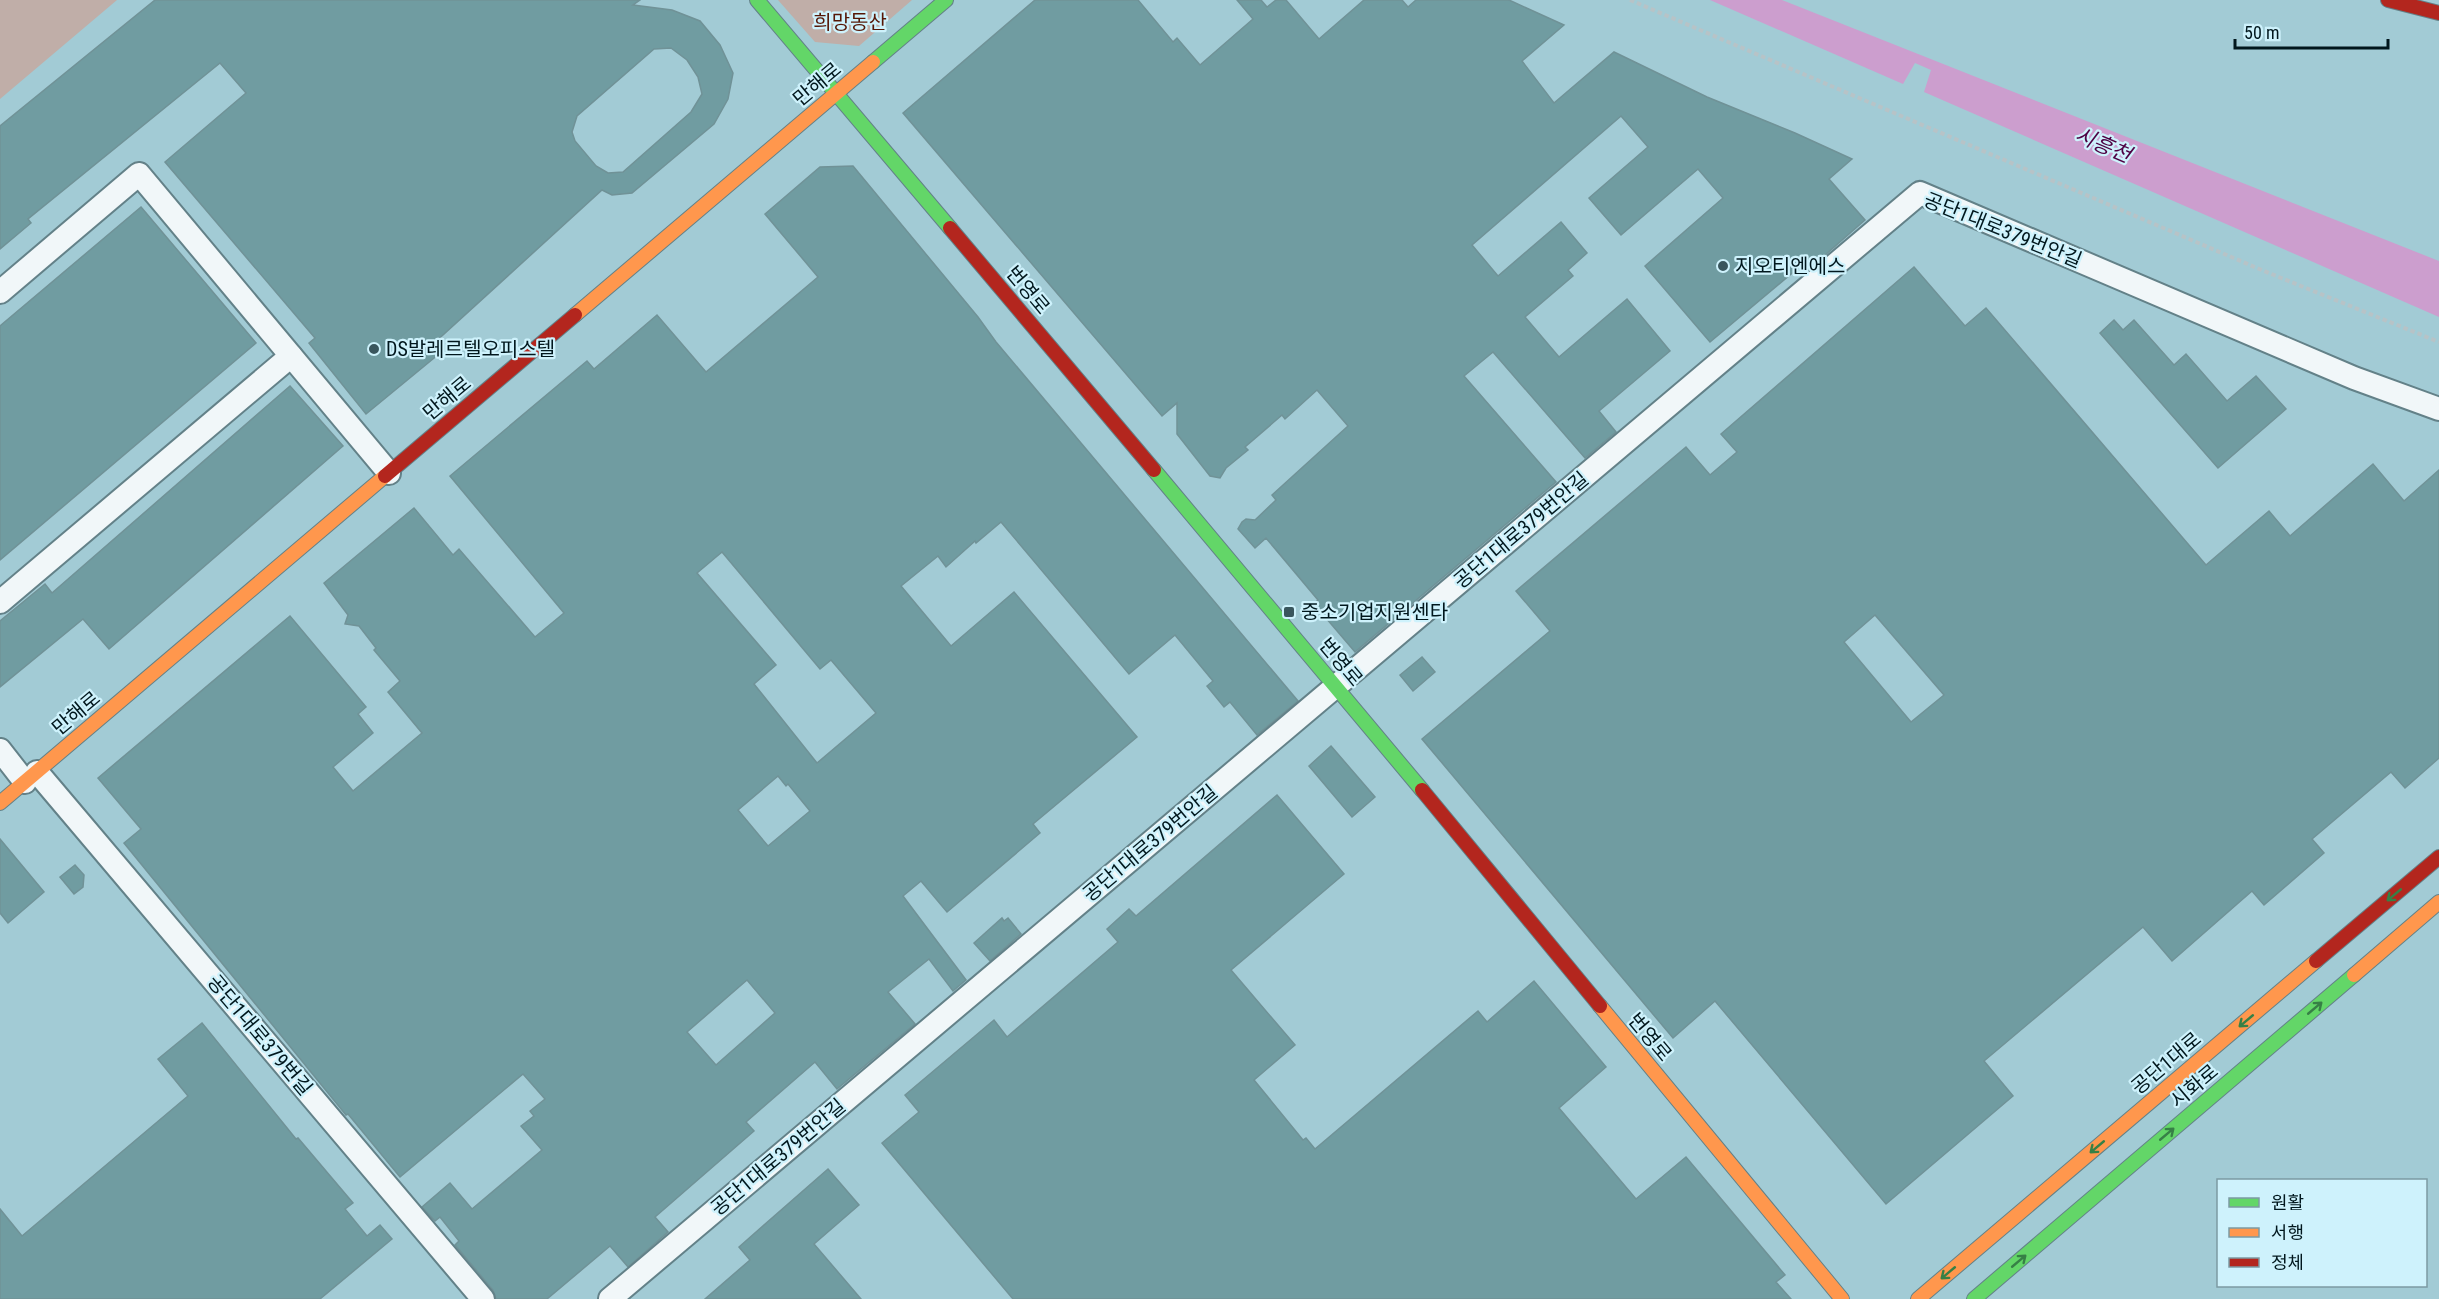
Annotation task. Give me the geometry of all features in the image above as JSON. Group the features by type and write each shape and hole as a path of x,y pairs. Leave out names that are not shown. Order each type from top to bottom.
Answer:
{"main road":[{"name":"번영로","path":"757,0 1336,686 1842,1299"},
{"name":"만해로","path":"0,803 946,0"},
{"path":"2388,0 2439,13"},
{"name":"공단1대로","path":"1918,1299 2439,857"},
{"name":"시화로","path":"1974,1299 2439,902"}],"street":[{"path":"0,292 139,174 389,473"},
{"name":"공단1대로379번안길","path":"610,1299 1920,193 2354,378 2439,409"},
{"path":"0,602 291,356"},
{"name":"공단1대로379번길","path":"0,750 31,777 483,1299"}],"path":[{"path":"1630,0 2264,271 2439,342"}],"green space":[{"path":"0,0 117,0 0,99"},
{"name":"희망동산","path":"778,0 912,0 859,46 815,42"}],"water":[{"name":"시흥천","path":"1710,0 1782,0 2439,261 2439,317 1924,92 1931,70 1915,63 1903,84"}],"building":[{"path":"155,0 640,0 633,5 672,10 700,21 720,45 733,73 728,99 714,124 632,193 612,195 602,190 432,345 439,354 366,414 309,343 315,338 165,162 246,93 220,63 28,219 31,223 0,249 0,126","holes":["671,48 687,60 698,77 702,94 691,112 623,172 608,173 596,166 575,141 572,132 577,116 654,49"]},
{"path":"1035,0 1138,0 1173,42 1177,38 1200,65 1253,19 1237,0 1261,0 1267,7 1276,0 1286,0 1319,39 1364,0 1402,0 1408,7 1416,0 1509,0 1564,25 1522,61 1554,103 1614,52 1707,97 1852,159 1829,179 1865,220 1808,270 1803,264 1710,342 1645,266 1723,198 1698,169 1621,235 1589,198 1648,147 1621,116 1472,245 1498,276 1561,222 1587,253 1568,270 1573,276 1525,317 1559,357 1627,299 1670,351 1599,411 1616,432 1585,458 1493,352 1464,376 1556,482 1355,652 1314,604 1318,600 1266,538 1255,548 1238,529 1246,519 1255,520 1276,500 1272,495 1348,426 1317,390 1285,419 1282,415 1245,447 1248,450 1226,468 1220,478 1210,476 1177,434 1177,403 1162,416 903,113"},
{"path":"853,166 996,342 1298,701 1257,735 1230,702 1224,707 1207,686 1213,681 1175,635 1129,674 1001,522 946,567 938,556 901,586 951,646 1014,592 1137,737 1033,824 1040,833 947,912 921,881 903,896 966,980 953,991 929,959 888,992 915,1024 837,1089 815,1062 746,1122 754,1131 655,1217 668,1232 628,1267 610,1246 547,1299 496,1299 493,1290 455,1245 459,1241 440,1217 435,1221 422,1207 450,1183 472,1209 542,1150 521,1126 534,1116 530,1111 545,1099 523,1074 400,1177 348,1114 346,1115 124,843 141,829 98,778 290,616 366,707 358,714 373,733 333,767 353,791 422,733 388,692 400,681 374,650 376,648 359,626 345,624 348,615 324,583 414,508 453,555 459,549 535,637 564,613 450,476 587,361 594,369 657,315 706,372 818,277 765,214 820,167","holes":["722,552 820,669 831,660 876,713 817,763 754,684 776,665 697,573","778,776 786,786 788,784 810,811 768,846 738,810","747,980 775,1013 716,1065 687,1032"]},
{"path":"141,207 256,343 0,560 0,326"},
{"path":"1914,267 1965,326 1986,308 2206,565 2269,511 2290,536 2373,464 2404,501 2439,470 2439,758 2405,788 2391,772 2312,839 2324,853 2264,905 2252,891 2172,961 2143,927 1984,1061 2013,1096 1886,1204 1715,1001 1673,1038 1422,739 1550,631 1516,591 1686,447 1710,475 1737,452 1721,434","holes":["1875,615 1944,695 1911,722 1844,642"]},
{"path":"2114,320 2123,330 2134,320 2174,365 2186,354 2227,401 2256,376 2286,409 2218,468 2100,333"},
{"path":"290,386 343,446 109,649 83,619 0,687 0,621 45,584 52,593"},
{"path":"1422,657 1435,672 1413,691 1400,675"},
{"path":"1331,746 1375,797 1352,817 1309,766"},
{"path":"1277,795 1344,874 1231,970 1295,1045 1254,1080 1303,1140 1306,1138 1315,1149 1478,1011 1487,1022 1534,981 1606,1067 1559,1108 1636,1199 1686,1157 1785,1275 1776,1282 1791,1299 1013,1299 882,1143 919,1112 905,1095 994,1020 1007,1037 1118,942 1107,929 1129,909 1136,916"},
{"path":"0,839 44,892 8,923 0,913"},
{"path":"75,865 84,875 83,887 74,894 60,877"},
{"path":"1002,918 1004,921 1008,918 1021,934 990,961 974,943"},
{"path":"202,1023 296,1139 298,1138 353,1203 345,1209 367,1236 380,1225 392,1239 320,1299 0,1299 0,1209 22,1236 188,1096 158,1059"},
{"path":"828,1169 859,1205 814,1244 861,1299 705,1299 750,1260 739,1247"}],"traffic: fast":[{"path":"757,0 950,228"},
{"path":"873,62 946,0"},
{"path":"1154,470 1422,790"},
{"path":"1974,1299 2354,975"}],"traffic: slow":[{"path":"575,315 873,62"},
{"path":"0,803 385,476"},
{"path":"2354,975 2439,902"},
{"path":"1918,1299 2316,961"},
{"path":"1600,1006 1842,1299"}],"traffic: jam":[{"path":"2388,0 2439,13"},
{"path":"950,228 1154,470"},
{"path":"385,476 575,315"},
{"path":"1422,790 1600,1006"},
{"path":"2316,961 2439,857"}],"place":[{"name":"지오티엔에스","path":"1723,266"},
{"name":"DS발레르텔오피스텔","path":"374,349"},
{"name":"중소기업지원센타","path":"1289,612"}]}
